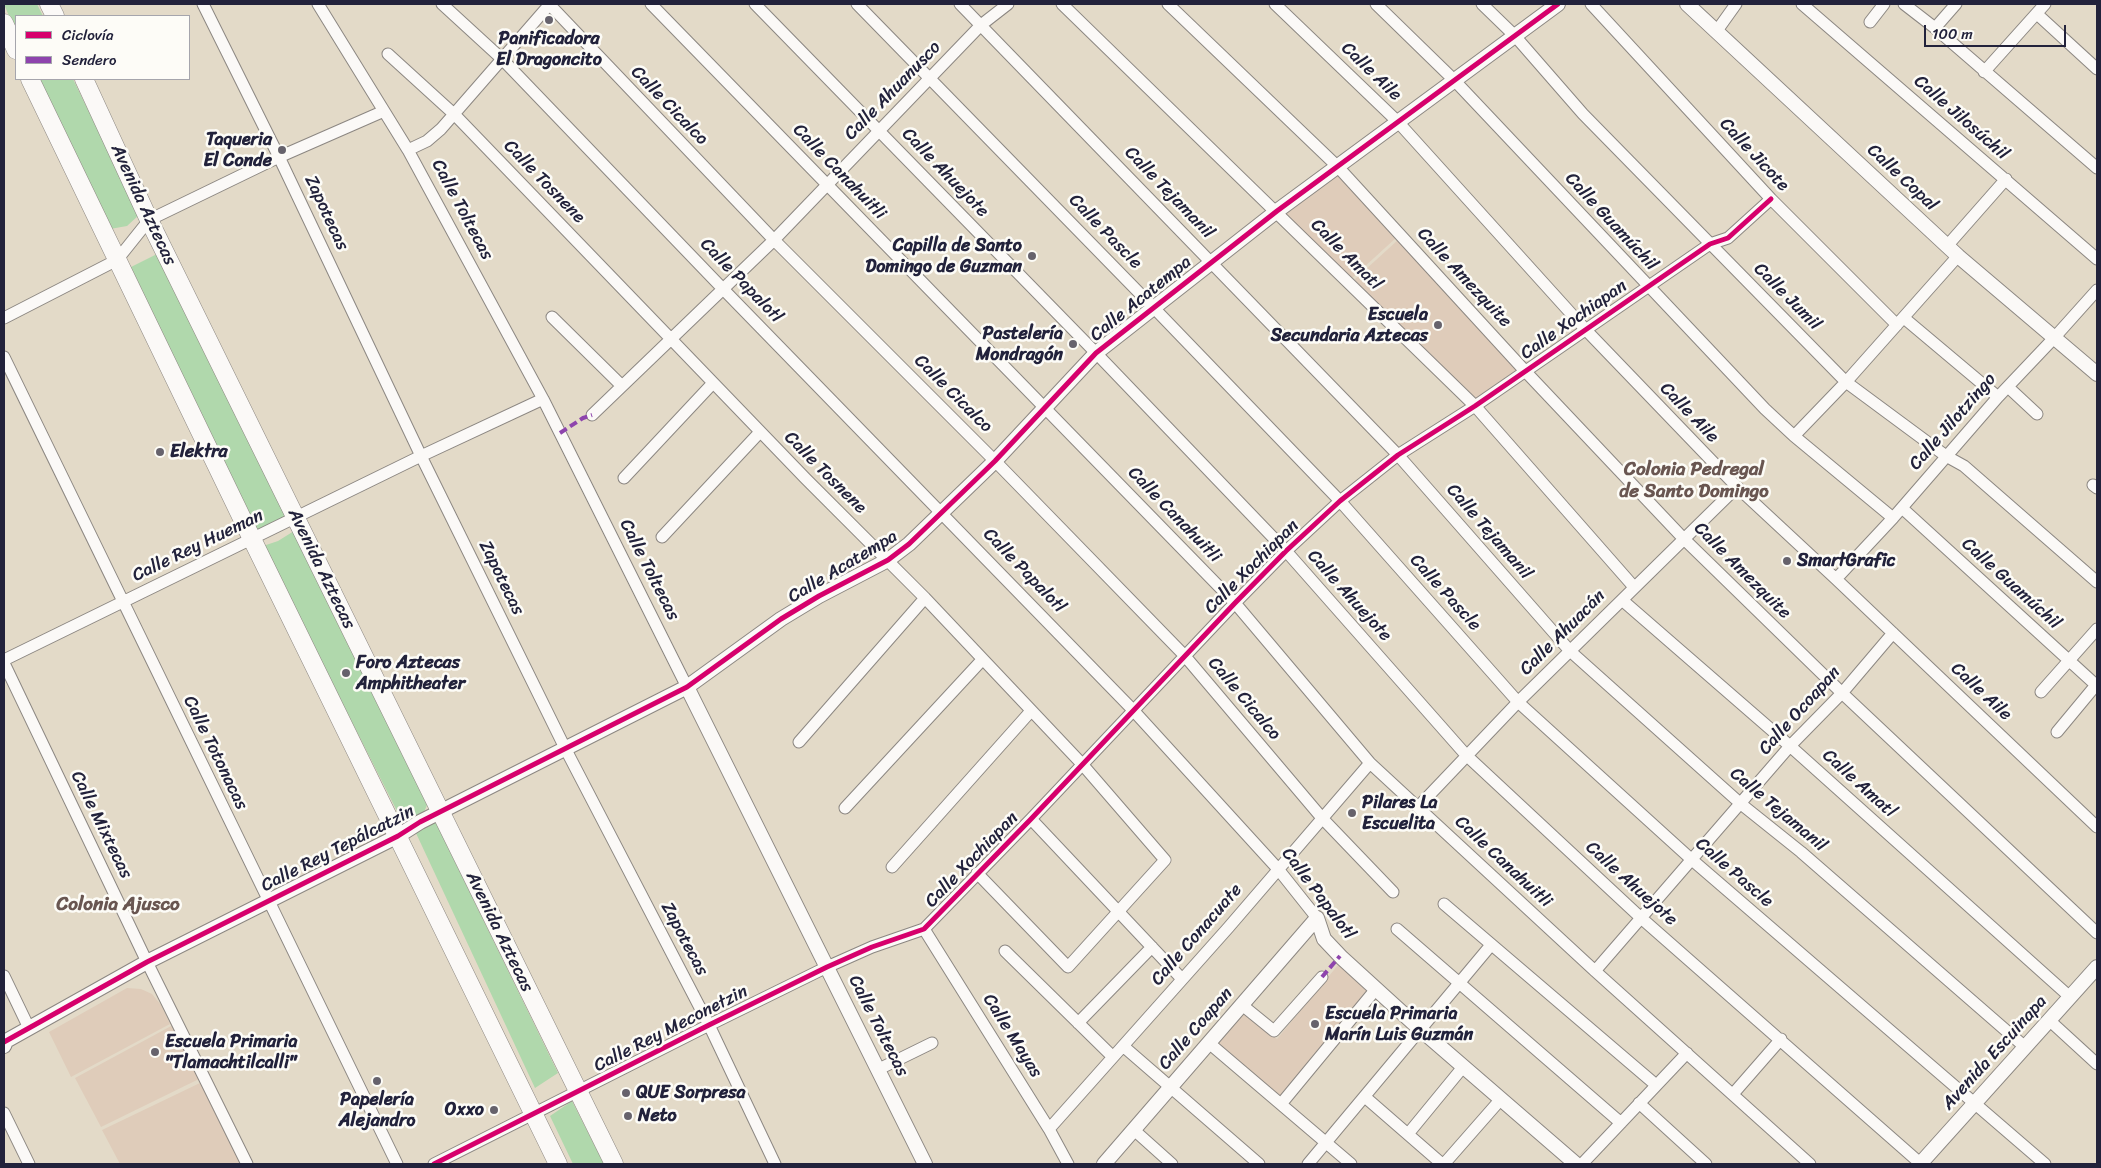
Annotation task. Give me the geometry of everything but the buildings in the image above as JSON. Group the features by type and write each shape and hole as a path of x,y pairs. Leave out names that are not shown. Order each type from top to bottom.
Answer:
{"main road":[{"path":"4,23 15,48"},
{"path":"30,80 252,539 558,1164"},
{"name":"Avenida Aztecas","path":"84,80 149,220 614,1164"}],"street":[{"name":"Zapotecas","path":"203,4 280,157 421,456 565,748 709,1025 775,1164"},
{"name":"Calle Toltecas","path":"318,4 408,150 543,399 925,1164"},
{"name":"Calle Papalotl","path":"442,4 502,59 1132,709 1278,869 1317,918 1324,940 1421,1030 1576,1164"},
{"path":"408,150 427,141 442,129 550,4"},
{"name":"Calle Cicalco","path":"550,4 774,240 995,461 1184,655 1322,818 1393,892"},
{"name":"Calle Canahuitli","path":"651,4 1234,603 1370,763 1594,971 1687,1052 1807,1163"},
{"name":"Calle Ahuejote","path":"754,4 1096,353 1286,551 1466,755 1640,917 1921,1164"},
{"name":"Calle Pascle","path":"857,4 1154,306 1340,501 1518,702 1691,860 2045,1164"},
{"name":"Calle Tejamanil","path":"960,4 1398,455 1570,651 1741,804 1801,852 2025,1048"},
{"name":"Calle Ahuanusco","path":"592,415 621,385 724,290 774,240 981,25 1008,4"},
{"name":"Calle Amatl","path":"1062,4 1277,211 1475,406 1634,587"},
{"name":"Calle Amezquite","path":"1168,4 1338,167 1525,371 1684,538 1842,693 2097,933"},
{"name":"Calle Aile","path":"1274,4 1398,122 1584,329 1736,487 1836,579 2097,827"},
{"name":"Calle Guamúchil","path":"1376,4 1454,80 1648,286 1794,436 1893,518"},
{"name":"Calle Jumil","path":"1482,4 1515,36 1583,114 1846,382 1946,456 1964,466 2097,582"},
{"name":"Calle Acatempa","path":"687,686 776,623 820,596 888,560 910,544 995,461 1044,406 1096,353 1277,211 1558,4"},
{"name":"Calle Jicote","path":"1591,4 1771,199 1900,321 1998,397"},
{"name":"Calle Copal","path":"1687,4 1953,251 2097,374"},
{"path":"1716,32 1736,4"},
{"name":"Calle Jilosúchil","path":"1802,4 2097,259"},
{"path":"1870,22 1884,4"},
{"path":"1904,4 1935,28 2097,168"},
{"path":"1935,28 1956,4"},
{"path":"1984,72 2045,4"},
{"path":"2037,14 2097,69"},
{"name":"Calle Tosnene","path":"388,54 455,115 760,432 925,598 1082,764 1165,860 1119,912"},
{"path":"4,318 117,260 149,220 280,157 384,111"},
{"path":"1794,436 1846,382 1900,321 2006,180"},
{"name":"Calle Xochiapan","path":"924,929 1031,819 1132,709 1234,603 1340,501 1398,455 1475,406 1584,329 1710,244 1728,238 1771,199"},
{"name":"Calle Jilotzingo","path":"1836,579 1902,508 1998,397 2097,290"},
{"path":"552,317 621,385"},
{"name":"Calle Totonacas","path":"4,357 397,1164"},
{"path":"624,478 713,383"},
{"path":"2008,387 2037,414"},
{"name":"Calle Rey Hueman","path":"4,661 421,456 543,399"},
{"path":"662,537 760,432"},
{"name":"Calle Ahuacán","path":"1418,807 1518,702 1736,487"},
{"name":"Calle Guamúchil","path":"1902,508 2097,686"},
{"path":"799,742 925,598"},
{"name":"Calle Amatl","path":"1622,600 1790,746 2070,997"},
{"path":"2041,692 2097,629"},
{"name":"Calle Ocoapan","path":"1594,971 1790,746 1842,693 1893,633"},
{"path":"844,808 982,660"},
{"name":"Calle Mixtecas","path":"4,661 147,962 247,1164"},
{"name":"Calle Rey Tepálcatzin","path":"4,1043 147,962 398,836 687,686"},
{"path":"2057,732 2097,686"},
{"path":"892,867 1031,711"},
{"name":"Calle Conacuate","path":"1049,1129 1182,980 1370,763"},
{"path":"1031,819 1182,980"},
{"path":"977,874 1068,966 1119,912"},
{"path":"1444,904 1656,1085"},
{"name":"Calle Coapan","path":"1104,1164 1317,918"},
{"name":"Calle Rey Meconetzin","path":"434,1164 828,967 872,947 924,929"},
{"name":"Calle Mayas","path":"924,929 1049,1129 1068,1164"},
{"path":"1397,929 1621,1123"},
{"path":"1308,1164 1491,944"},
{"path":"1078,1023 1152,947"},
{"path":"1005,951 1113,1057"},
{"name":"Avenida Escuinapa","path":"1921,1164 2097,967"},
{"path":"4,976 29,1028"},
{"path":"1242,1005 1274,1031 1322,977"},
{"path":"1282,1104 1376,989"},
{"path":"2049,1020 2097,1064"},
{"path":"1733,1094 1781,1039"},
{"path":"879,1069 932,1043"},
{"path":"1209,1043 1351,1164"},
{"path":"1124,1046 1259,1164"},
{"path":"1582,1164 1687,1052"},
{"path":"1408,1134 1463,1067"},
{"path":"1365,1097 1443,1164 1501,1099"},
{"path":"1639,1103 1706,1164"},
{"path":"4,1113 29,1164"},
{"path":"1134,1130 1172,1164"}],"shaded area":[{"path":"1337,171 1397,237 1351,279 1284,212"},
{"name":"Escuela Secundaria Aztecas","path":"1399,239 1518,369 1475,402 1353,281"},
{"name":"Escuela Primaria Marín Luis Guzmán","path":"1338,965 1370,991 1280,1098 1215,1043 1243,1010 1277,1039"},
{"path":"127,988 141,989 152,994 161,1005 170,1024 71,1077 49,1032"},
{"name":"Escuela Primaria \"Tlamachtilcalli\"","path":"173,1025 199,1079 101,1127 75,1078"},
{"path":"202,1082 242,1164 120,1164 102,1130"}],"green space":[{"path":"4,4 37,4 42,15 15,15 15,31"},
{"path":"38,80 73,80 139,215 127,226 110,229"},
{"path":"159,253 287,517 254,532 131,267"},
{"path":"294,531 427,805 420,822 401,819 263,546 278,541"},
{"path":"433,817 558,1073 535,1088 415,831"},
{"path":"572,1101 604,1164 573,1164 550,1116"}],"marked path":[{"path":"560,433 583,418 592,415"},
{"path":"1322,977 1340,956"}],"cycle path":[{"path":"4,1042 147,962 398,836 420,822 687,687 781,619 819,596 888,560 909,544 995,461 1096,353 1277,211 1558,4"},
{"path":"434,1164 827,967 872,947 924,929 1235,603 1286,551 1340,501 1398,455 1475,406 1710,244 1728,238 1771,199"}],"place":[{"name":"Panificadora El Dragoncito","path":"549,20"},
{"name":"Taqueria El Conde","path":"282,150"},
{"name":"Capilla de Santo Domingo de Guzman","path":"1032,256"},
{"name":"Escuela Secundaria Aztecas","path":"1438,325"},
{"name":"Pastelería Mondragón","path":"1073,344"},
{"name":"Elektra","path":"160,452"},
{"name":"SmartGrafic","path":"1787,561"},
{"name":"Foro Aztecas Amphitheater","path":"346,673"},
{"name":"Pilares La Escuelita","path":"1352,813"},
{"name":"Escuela Primaria Marín Luis Guzmán","path":"1315,1024"},
{"name":"Escuela Primaria \"Tlamachtilcalli\"","path":"155,1052"},
{"name":"Papelería Alejandro","path":"377,1081"},
{"name":"QUE Sorpresa","path":"626,1093"},
{"name":"Oxxo","path":"494,1110"},
{"name":"Neto","path":"628,1116"}],"district":[{"name":"Colonia Pedregal de Santo Domingo","path":"1694,481"},
{"name":"Colonia Ajusco","path":"118,905"}]}
